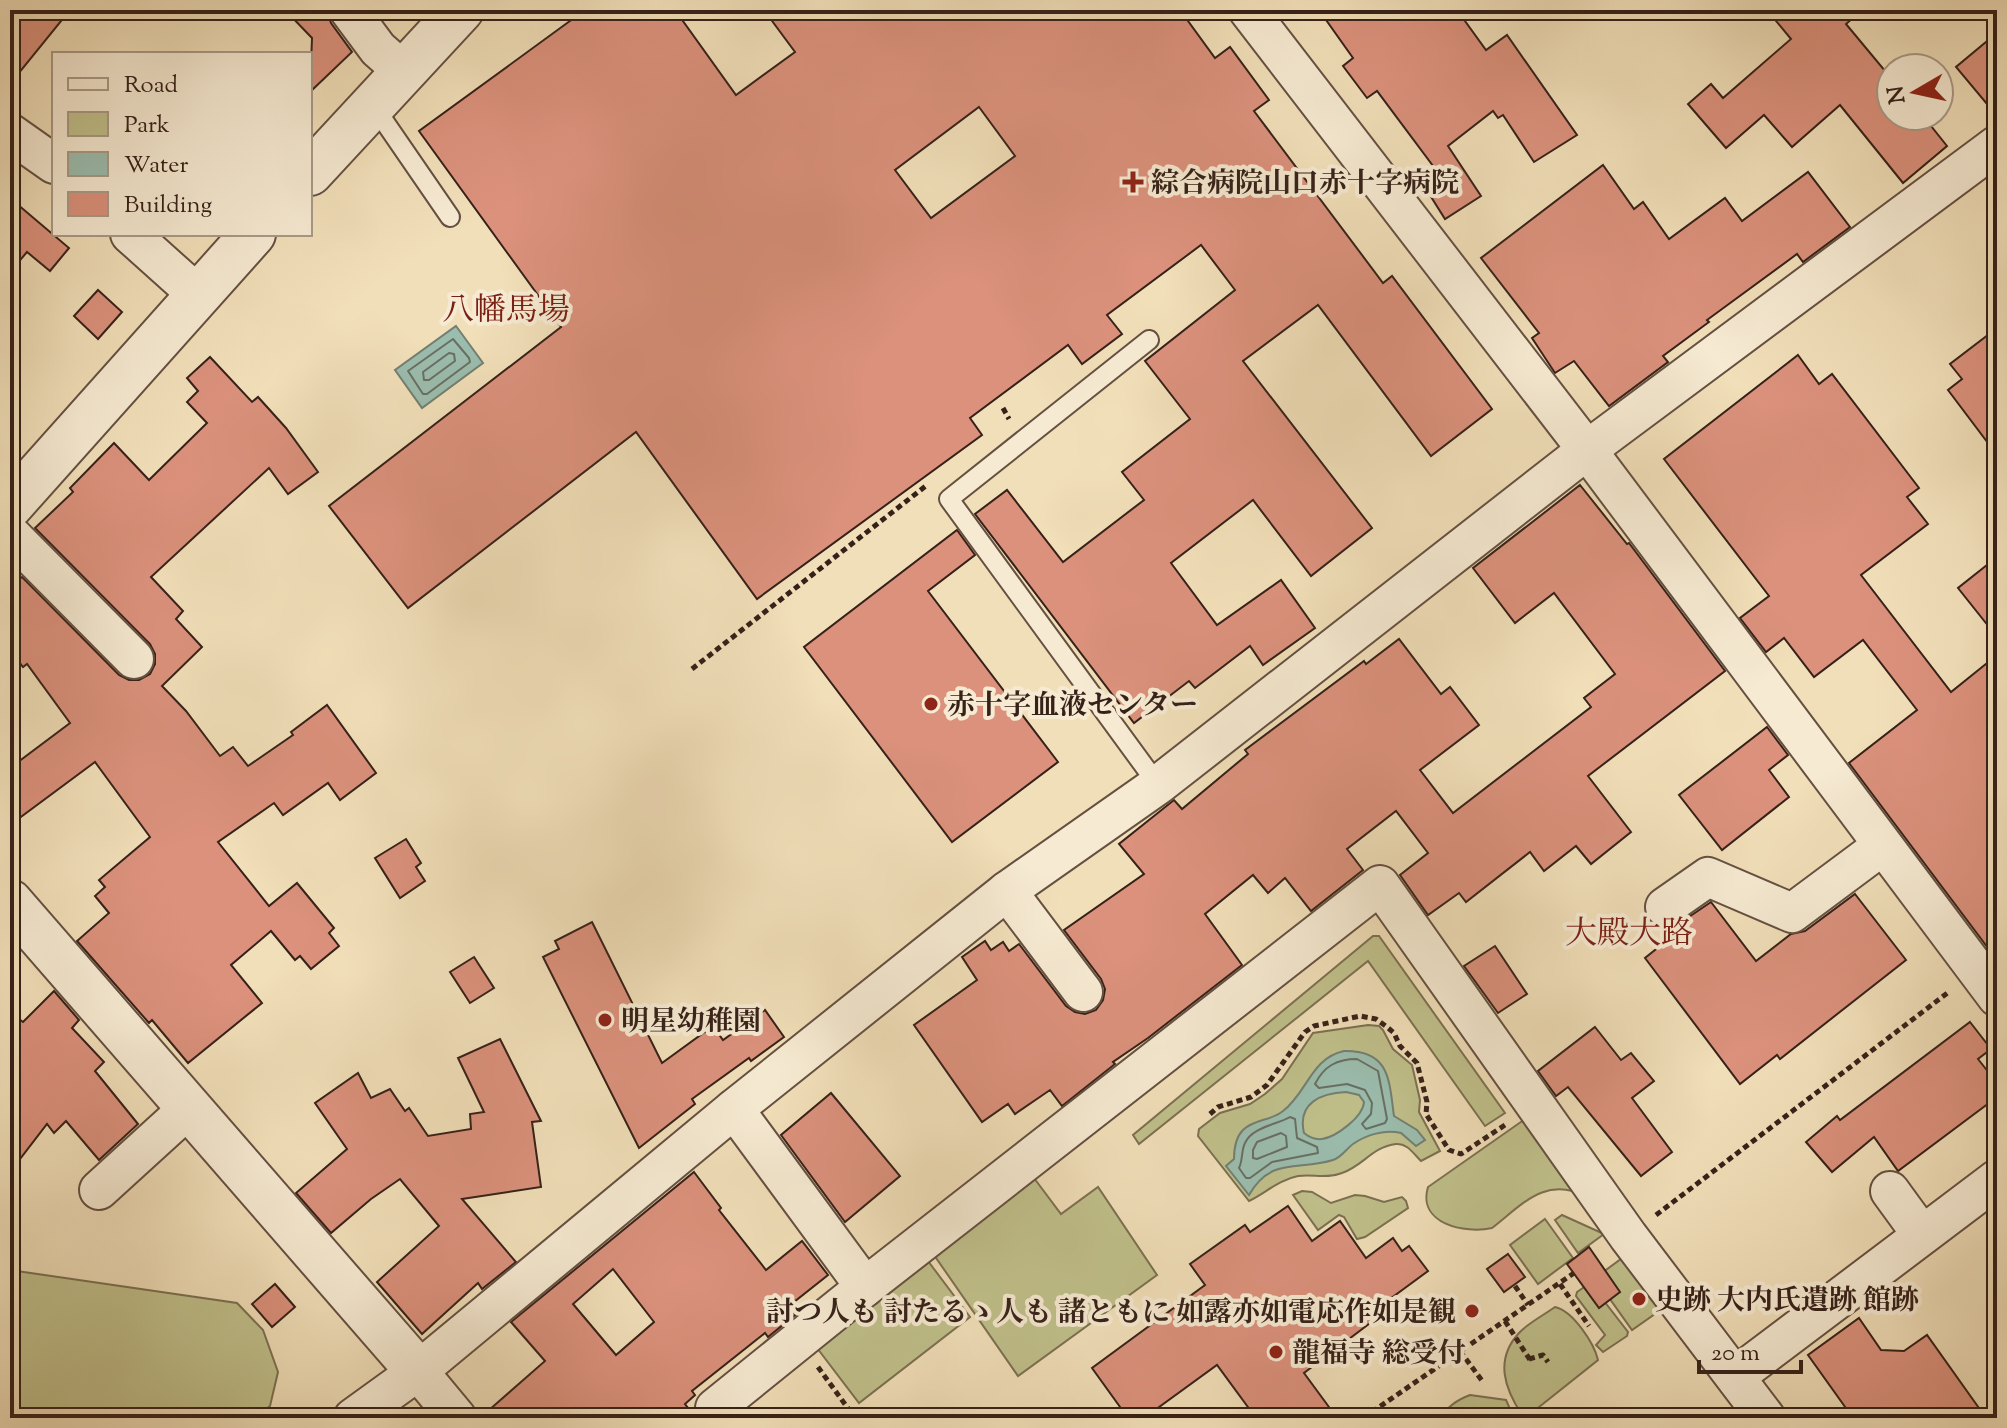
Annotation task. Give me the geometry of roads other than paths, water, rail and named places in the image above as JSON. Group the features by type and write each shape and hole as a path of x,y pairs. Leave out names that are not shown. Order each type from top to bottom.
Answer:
{"street":[{"path":"349,10 378,49 403,71"},
{"path":"312,171 461,10"},
{"path":"1248,10 1587,450 1986,984"},
{"path":"10,133 52,163"},
{"path":"353,1418 418,1371 734,1109 1007,891 1158,785 1587,450 1997,145"},
{"path":"132,236 197,294"},
{"path":"10,506 251,236"},
{"path":"10,534 134,659"},
{"path":"1665,907 1708,877 1792,913 1882,846"},
{"path":"722,1418 715,1408 1380,885 1628,1236 1766,1418"},
{"path":"1007,891 1083,992"},
{"path":"10,902 457,1418"},
{"path":"99,1190 189,1108"},
{"path":"734,1109 865,1287"},
{"path":"1736,1376 1997,1179"},
{"path":"1890,1191 1922,1235"}],"lane":[{"path":"373,105 450,217"},
{"path":"1149,340 949,499 1158,785"}],"water":[{"path":"456,326 483,363 422,408 395,370"},
{"path":"1344,1051 1359,1052 1379,1062 1388,1079 1394,1116 1417,1130 1425,1140 1416,1146 1401,1133 1382,1132 1353,1144 1333,1160 1276,1170 1258,1183 1249,1195 1226,1166 1234,1159 1238,1136 1247,1126 1283,1111 1317,1068 1333,1055","holes":["1337,1093 1359,1095 1364,1102 1359,1114 1341,1130 1322,1139 1304,1133 1304,1114 1313,1102"]}],"place":[{"name":"綜合病院山口赤十字病院","path":"1133,182"},
{"name":"赤十字血液センター","path":"931,704"},
{"name":"明星幼稚園","path":"605,1020"},
{"name":"史跡 大内氏遺跡 館跡","path":"1639,1299"},
{"name":"討つ人も 討たるゝ人も 諸ともに 如露亦如電応作如是観","path":"1472,1311"},
{"name":"龍福寺 総受付","path":"1276,1352"}],"district":[{"name":"八幡馬場","path":"506,309"},
{"name":"大殿大路","path":"1629,932"}]}
